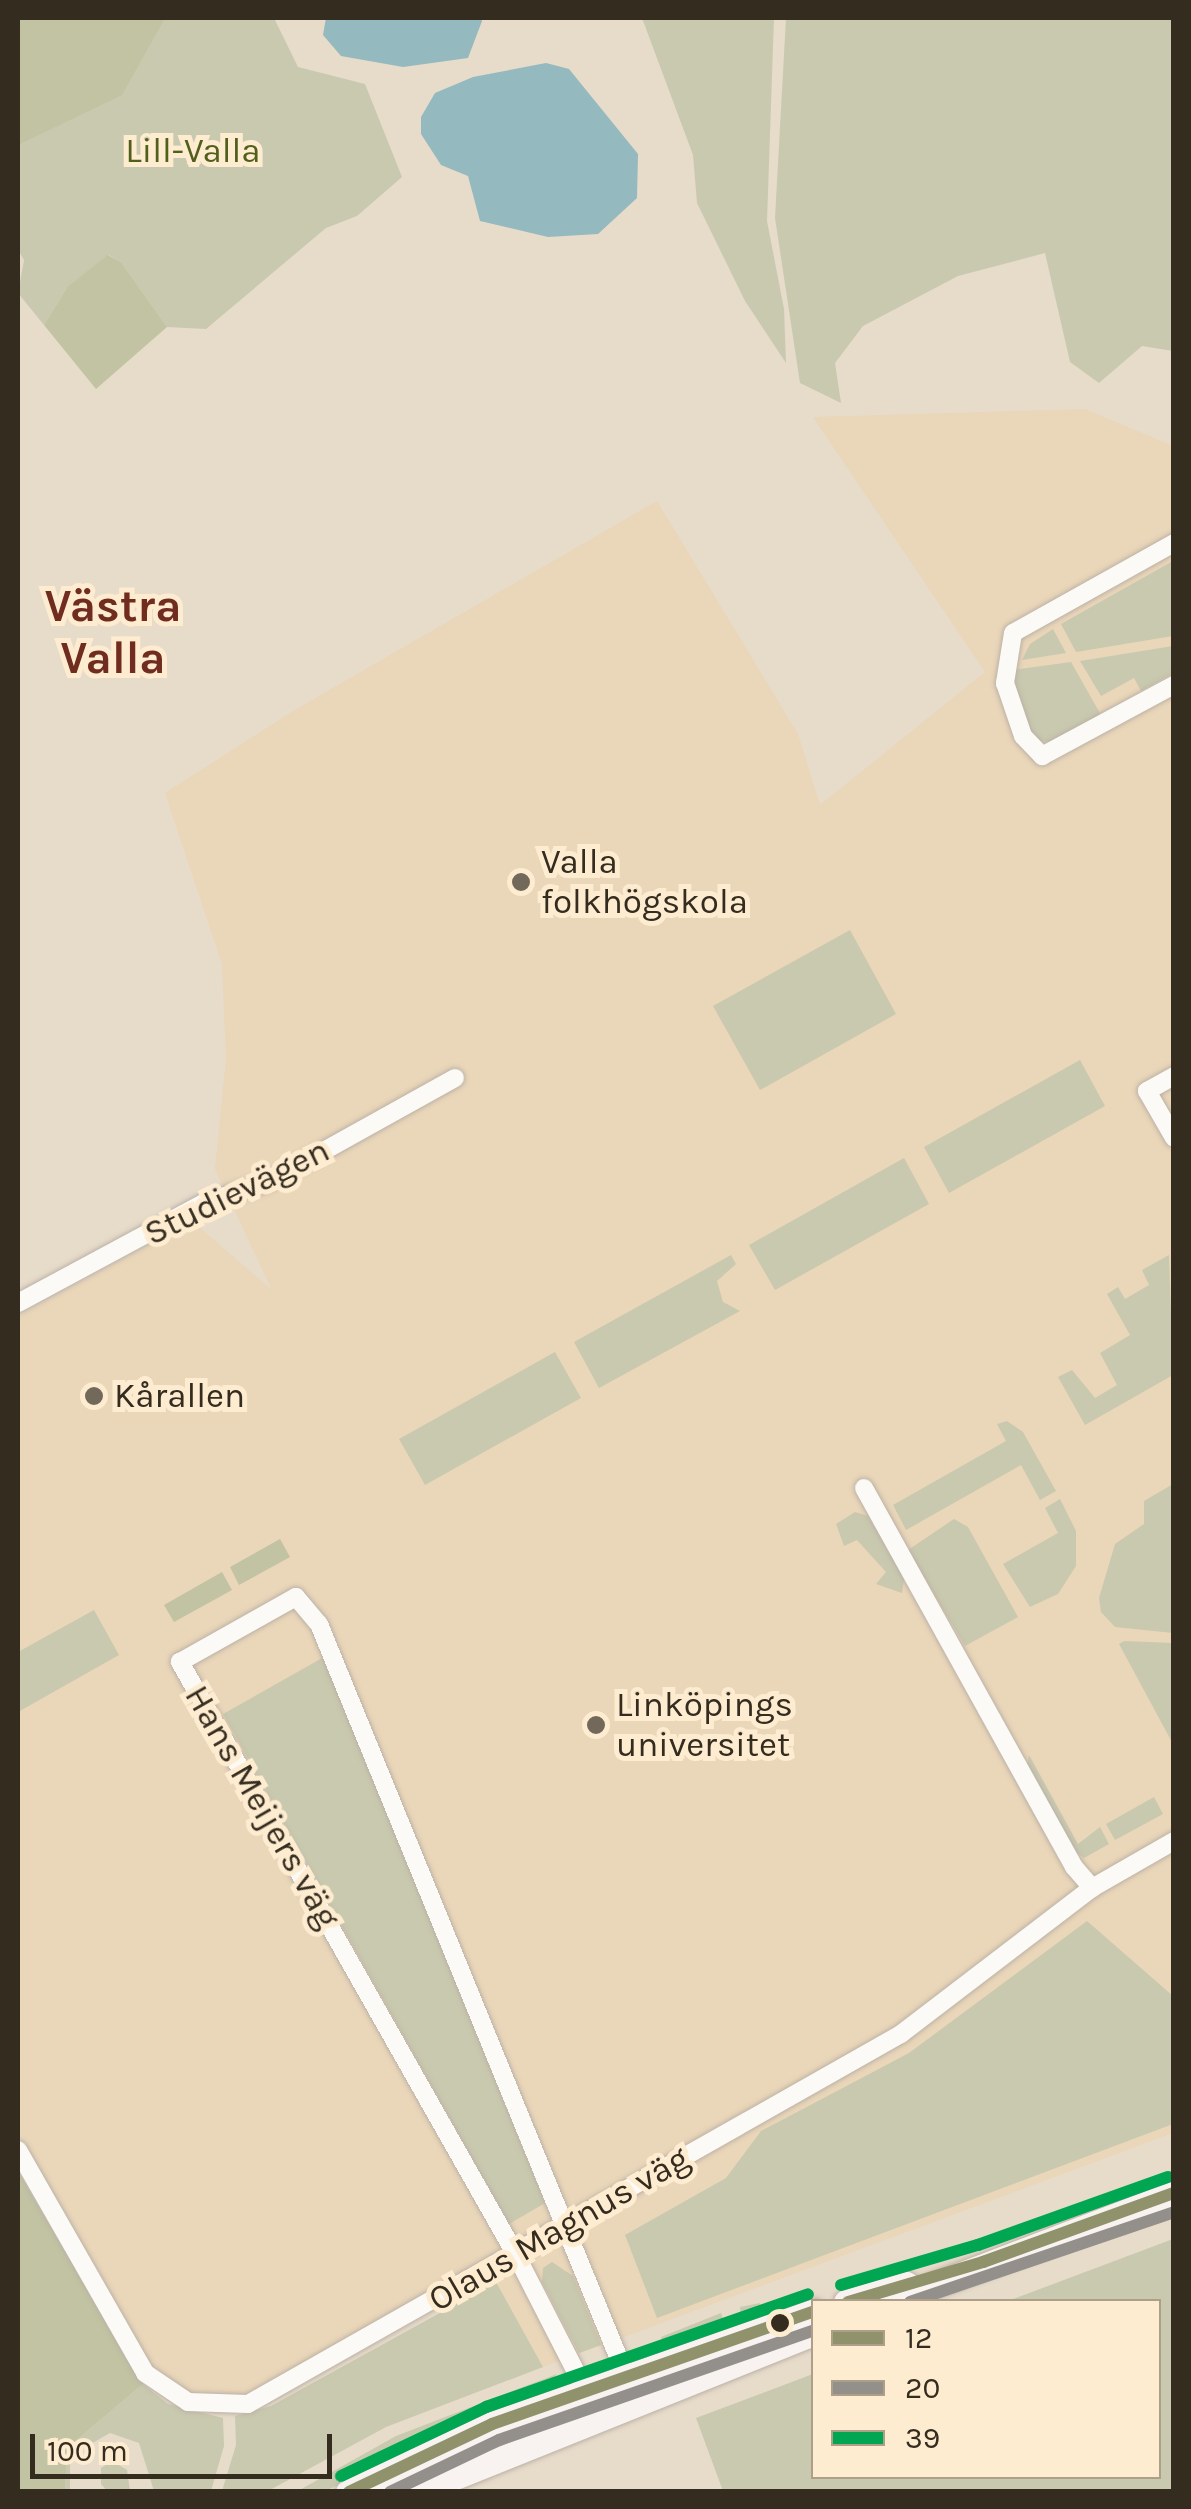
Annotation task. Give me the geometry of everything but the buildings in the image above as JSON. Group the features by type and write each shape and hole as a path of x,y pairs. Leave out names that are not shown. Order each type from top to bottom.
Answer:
{"main road":[{"path":"856,2299 982,2262 1174,2193"},
{"path":"897,2299 982,2262"},
{"path":"348,2492 585,2388 811,2312"},
{"path":"418,2492 811,2334"}],"street":[{"path":"1174,543 1014,634 1005,683 1014,719 1042,756 1174,685"},
{"path":"1174,1076 1147,1091 1174,1138"},
{"name":"Studievägen","path":"18,1303 204,1203 268,1182 455,1078"},
{"path":"864,1488 1074,1867 1092,1888"},
{"name":"Hans Meijers väg","path":"599,2417 516,2256 180,1662 296,1596 327,1644 637,2402"},
{"name":"Olaus Magnus väg","path":"18,2150 145,2373 169,2394 208,2407 260,2398 564,2231 901,2034 1092,1888 1174,1842"}],"shaded area":[{"name":"Linköpings universitet","path":"1085,409 1173,446 1173,2133 543,2367 485,2263 247,2396 200,2396 173,2386 149,2365 18,2135 18,1316 192,1221 272,1290 215,1169 226,1058 222,964 165,793 293,711 657,501 798,734 820,805 985,672 813,417"}],"green space":[{"path":"18,18 165,18 122,95 18,145"},
{"name":"Lill-Valla","path":"33,18 274,18 298,67 365,84 402,177 357,216 326,228 206,329 167,327 121,262 109,255 68,286 44,325 18,293 24,260 18,250 18,47"},
{"path":"642,18 774,18 767,221 784,309 786,363 745,301 697,203 693,155"},
{"path":"786,18 1173,18 1173,351 1142,346 1099,383 1070,362 1045,253 958,276 863,326 835,363 841,403 800,383 775,218"},
{"path":"108,255 121,262 167,327 96,389 44,325 68,286"},
{"path":"1173,561 1173,636 1076,652 1061,624"},
{"path":"1053,629 1066,653 1022,660 1030,644"},
{"path":"1173,646 1173,673 1141,691 1134,678 1101,696 1080,661"},
{"path":"1071,662 1101,715 1048,742 1034,740 1014,707 1012,670"},
{"path":"850,930 896,1014 760,1090 713,1006"},
{"path":"1080,1060 1105,1106 949,1193 924,1147"},
{"path":"904,1158 929,1204 775,1290 749,1245"},
{"path":"731,1255 736,1264 717,1281 723,1302 740,1311 599,1388 574,1342"},
{"path":"1169,1255 1173,1375 1085,1425 1058,1377 1072,1370 1095,1398 1117,1385 1100,1353 1130,1335 1107,1294 1118,1287 1125,1299 1149,1285 1142,1270"},
{"path":"555,1352 581,1398 425,1485 399,1439"},
{"path":"1007,1421 1023,1432 1056,1491 1040,1500 1021,1465 906,1530 893,1505 1006,1441 997,1424"},
{"path":"1173,1484 1173,1633 1115,1627 1101,1612 1099,1598 1115,1544 1144,1524 1144,1501"},
{"path":"1060,1499 1076,1531 1076,1566 1058,1594 1030,1607 1003,1564 1058,1533 1045,1508"},
{"path":"855,1512 868,1516 904,1579 902,1593 876,1584 886,1572 857,1540 844,1546 836,1524"},
{"path":"954,1519 968,1527 1018,1617 965,1646 908,1550"},
{"path":"280,1539 290,1557 239,1585 230,1567"},
{"path":"222,1572 232,1590 174,1622 164,1605"},
{"path":"94,1610 119,1655 18,1712 18,1652"},
{"path":"1173,1643 1173,1744 1119,1644"},
{"path":"324,1657 545,2203 509,2224 223,1714"},
{"path":"1029,1755 1078,1844 1100,1827 1109,1844 1084,1858 1077,1853 1027,1765"},
{"path":"1154,1797 1163,1814 1115,1840 1106,1824"},
{"path":"1087,1921 1173,1996 1173,2124 657,2318 625,2235 726,2178 761,2131 909,2053"},
{"path":"18,2171 143,2384 67,2448 65,2491 18,2491"},
{"path":"1173,2239 1173,2491 723,2491 696,2418 811,2375 811,2479 1161,2479 1161,2299 1013,2299"},
{"path":"552,2262 573,2276 601,2345 579,2353 542,2282 543,2268"},
{"path":"496,2282 543,2367 386,2427 268,2491 222,2491 236,2445 235,2416 271,2406"},
{"path":"760,2303 761,2311 730,2329 666,2351 661,2337 721,2313 724,2322 741,2317 740,2307"},
{"path":"557,2374 538,2395 325,2491 296,2492 396,2436"},
{"path":"143,2384 168,2404 223,2418 224,2446 211,2491 154,2491 139,2443 110,2433 80,2450 70,2465 70,2491 65,2491 67,2448"},
{"path":"112,2461 127,2470 130,2491 107,2491 101,2484 101,2468"}],"water":[{"path":"326,18 482,21 468,58 403,67 341,56 323,35"},
{"path":"546,63 569,69 638,154 637,198 598,234 548,237 480,221 468,176 441,165 421,134 421,117 435,93 473,77"}],"transit line":[{"name":"39","path":"841,2285 978,2245 1168,2177"},
{"name":"12","path":"858,2299 983,2262 1174,2193"},
{"name":"20","path":"919,2299 1174,2212"},
{"name":"39","path":"341,2476 486,2407 808,2294"},
{"name":"12","path":"349,2492 492,2424 811,2312"},
{"name":"20","path":"390,2492 499,2440 811,2331"}],"place":[{"name":"Valla folkhögskola","path":"521,882"},
{"name":"Kårallen","path":"94,1396"},
{"name":"Linköpings universitet","path":"596,1725"}],"district":[{"name":"Västra Valla","path":"113,633"}]}
